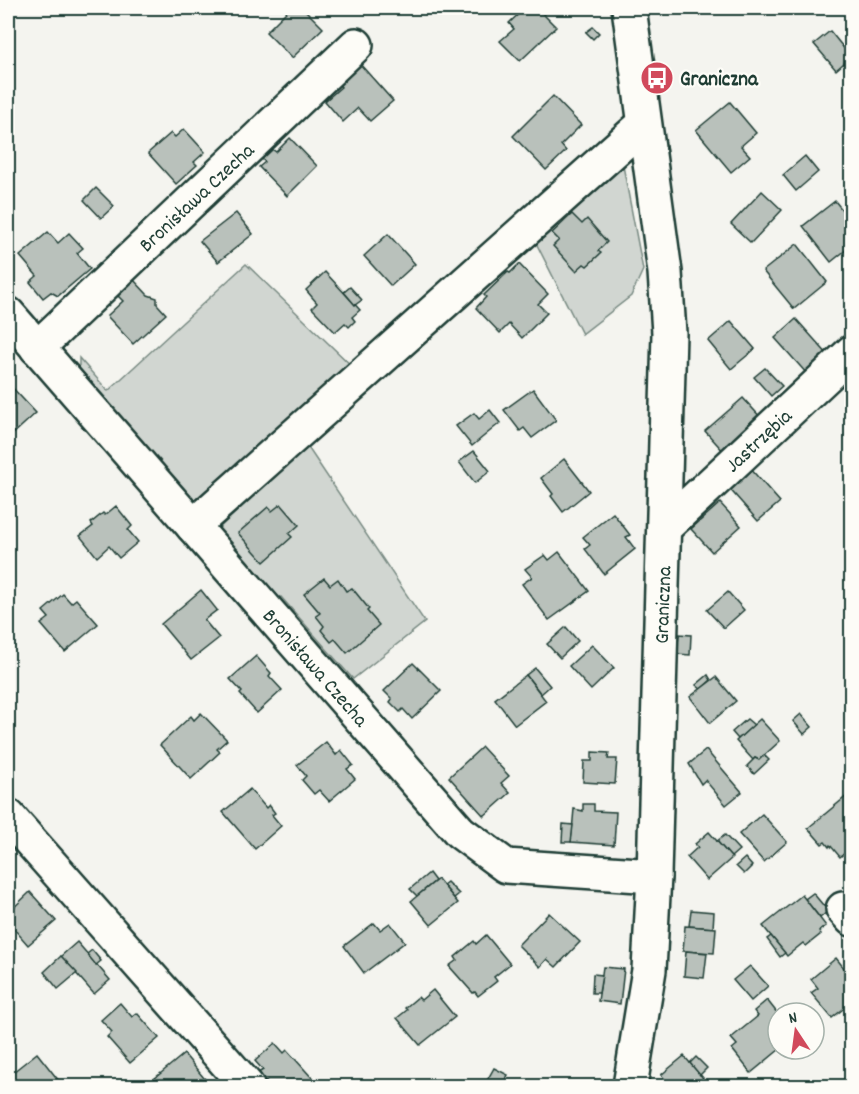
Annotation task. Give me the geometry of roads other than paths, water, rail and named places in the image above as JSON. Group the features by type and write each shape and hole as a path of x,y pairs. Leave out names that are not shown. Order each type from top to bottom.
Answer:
{"street":[{"name":"Graniczna","path":"629,8 665,272 669,333 654,876 649,970 630,1086"},
{"name":"Bronisława Czecha","path":"37,348 356,45"},
{"path":"193,526 644,124"},
{"name":"Bronisława Czecha","path":"8,314 460,832 506,866 654,876"},
{"name":"Jastrzębia","path":"664,528 852,352"},
{"path":"8,816 247,1086"}],"place":[{"name":"Graniczna","path":"657,78"}]}
